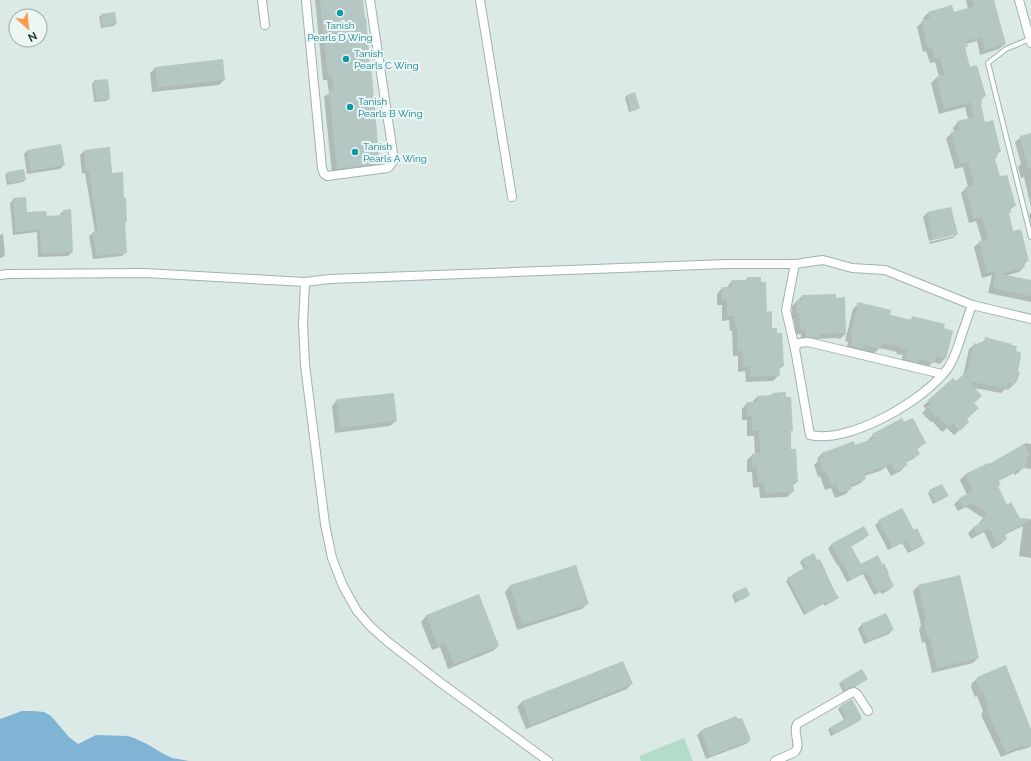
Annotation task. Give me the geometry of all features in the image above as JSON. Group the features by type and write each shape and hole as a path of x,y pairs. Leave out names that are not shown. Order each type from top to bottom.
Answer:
{"street":[{"path":"262,0 265,25"},
{"path":"306,0 322,168 324,174 327,176 388,168 394,160 370,0"},
{"path":"480,0 512,197"},
{"path":"1019,0 1030,41"},
{"path":"0,275 145,273 305,282 330,279 727,264 796,264 823,260 852,268 885,270 972,305 1031,319"},
{"path":"796,264 786,310 795,350 810,435 816,437 842,433 879,421 905,406 926,389 948,368 954,356 972,305"},
{"path":"305,282 303,323 305,365 324,516 332,558 343,586 357,611 370,626 388,642 548,761"},
{"path":"795,350 798,343 808,342 942,374"},
{"path":"775,761 795,752 797,749 798,744 795,727 797,724 851,693 854,692 857,694 868,711"}],"lane":[{"path":"1030,41 1006,49 988,63 1031,237"}],"green space":[{"path":"684,738 693,761 641,761 639,756"}],"water":[{"path":"22,711 44,712 51,716 69,737 78,744 96,735 128,736 147,744 172,758 189,761 0,761 0,719"}],"building":[{"path":"320,0 363,0 371,63 379,157 381,163 337,169 329,91 334,90 332,75 328,76"},
{"path":"972,0 994,0 1006,44 985,50 982,37 966,41 968,47 965,47 970,67 977,65 986,96 981,98 985,122 993,120 1001,152 996,153 997,158 995,159 1000,176 1007,175 1016,206 1010,208 1011,213 1009,213 1013,231 1021,229 1029,261 1024,262 1025,267 1001,274 1031,280 1031,296 993,288 996,271 987,273 979,241 988,239 982,217 974,219 965,187 974,185 968,162 960,164 951,132 960,130 957,121 974,117 970,102 944,109 936,77 944,75 940,57 935,59 931,47 928,48 921,21 930,18 928,12 952,5 954,12 974,6"},
{"path":"115,12 117,24 103,26 101,14"},
{"path":"223,59 225,80 158,87 155,67"},
{"path":"108,79 110,99 96,100 94,80"},
{"path":"635,92 640,108 631,111 627,95"},
{"path":"1031,133 1031,168 1028,168 1020,136"},
{"path":"61,144 65,165 31,171 27,150"},
{"path":"110,147 112,173 123,172 124,198 126,198 127,222 125,222 127,253 97,256 92,232 98,231 89,170 86,171 84,150"},
{"path":"24,169 26,180 9,183 7,172"},
{"path":"26,197 27,212 46,211 47,216 63,215 63,210 71,209 73,252 41,254 40,229 16,232 13,198"},
{"path":"951,207 958,234 933,240 927,212"},
{"path":"747,277 761,277 761,282 766,282 767,312 772,311 772,328 777,328 777,333 782,333 784,366 779,367 780,376 750,377 750,367 743,367 743,351 738,351 737,326 735,326 734,316 727,316 727,300 722,300 722,287 732,287 732,280 747,280"},
{"path":"836,294 836,298 845,297 846,335 841,333 819,334 820,338 806,337 806,329 800,329 799,314 797,314 797,300 802,299 802,295"},
{"path":"858,302 891,310 890,315 911,320 912,316 945,324 944,328 953,331 946,359 936,356 934,363 919,359 918,363 905,359 907,350 901,349 901,347 882,343 880,349 864,345 863,349 851,346 853,336 850,336"},
{"path":"985,337 1017,346 1016,351 1021,352 1021,357 1018,371 1020,372 1017,381 1015,381 1014,385 1009,383 1007,388 1002,388 969,381 982,396 974,403 979,408 967,419 969,422 960,431 953,423 948,427 938,416 936,418 927,407 931,403 928,400 953,378 956,381 967,371 974,343 984,343"},
{"path":"786,392 786,397 791,397 793,431 791,431 791,449 796,449 798,482 793,482 794,492 765,493 764,482 758,483 757,467 752,467 752,454 760,453 759,431 752,431 752,415 747,416 747,402 757,402 757,396"},
{"path":"394,393 397,421 340,428 337,399"},
{"path":"902,418 904,422 913,418 926,443 917,448 920,454 906,462 908,465 896,472 891,463 864,473 866,479 851,485 852,489 840,493 836,484 831,486 826,472 823,472 818,459 824,457 822,453 854,441 855,445 875,438 872,434"},
{"path":"1024,444 1029,454 1025,468 1019,469 998,480 1001,485 998,486 1007,505 1011,502 1020,518 1031,520 1006,533 1004,532 1007,539 997,544 989,528 977,534 973,527 985,520 983,517 987,512 972,503 963,507 959,498 973,491 965,474 991,463"},
{"path":"942,484 949,496 935,502 929,490"},
{"path":"902,508 914,530 917,528 925,544 912,550 906,540 892,547 878,520"},
{"path":"864,526 869,535 851,546 861,564 878,555 882,564 884,563 894,586 886,591 884,589 878,592 867,571 851,579 831,544"},
{"path":"814,553 817,560 820,559 839,598 827,605 826,602 806,613 787,578 806,567 802,559"},
{"path":"576,565 589,604 522,625 510,585"},
{"path":"960,575 979,658 937,668 930,638 928,638 924,624 926,619 918,585"},
{"path":"746,587 750,595 738,601 733,593"},
{"path":"479,594 499,646 454,664 445,643 438,646 426,615"},
{"path":"886,613 894,630 868,641 861,624"},
{"path":"623,661 633,684 531,725 522,701"},
{"path":"1006,665 1031,729 1031,744 1024,747 1023,745 1006,753 986,709 988,705 983,691 980,692 976,681 977,677"},
{"path":"862,669 868,679 855,687 846,690 841,681"},
{"path":"852,699 861,716 861,720 834,734 830,727 847,718 840,706"},
{"path":"736,716 738,719 742,718 751,740 710,756 701,730"}],"place":[{"name":"Tanish Pearls D Wing","path":"340,13"},
{"name":"Tanish Pearls C Wing","path":"346,59"},
{"name":"Tanish Pearls B Wing","path":"350,107"},
{"name":"Tanish Pearls A Wing","path":"355,152"}]}
